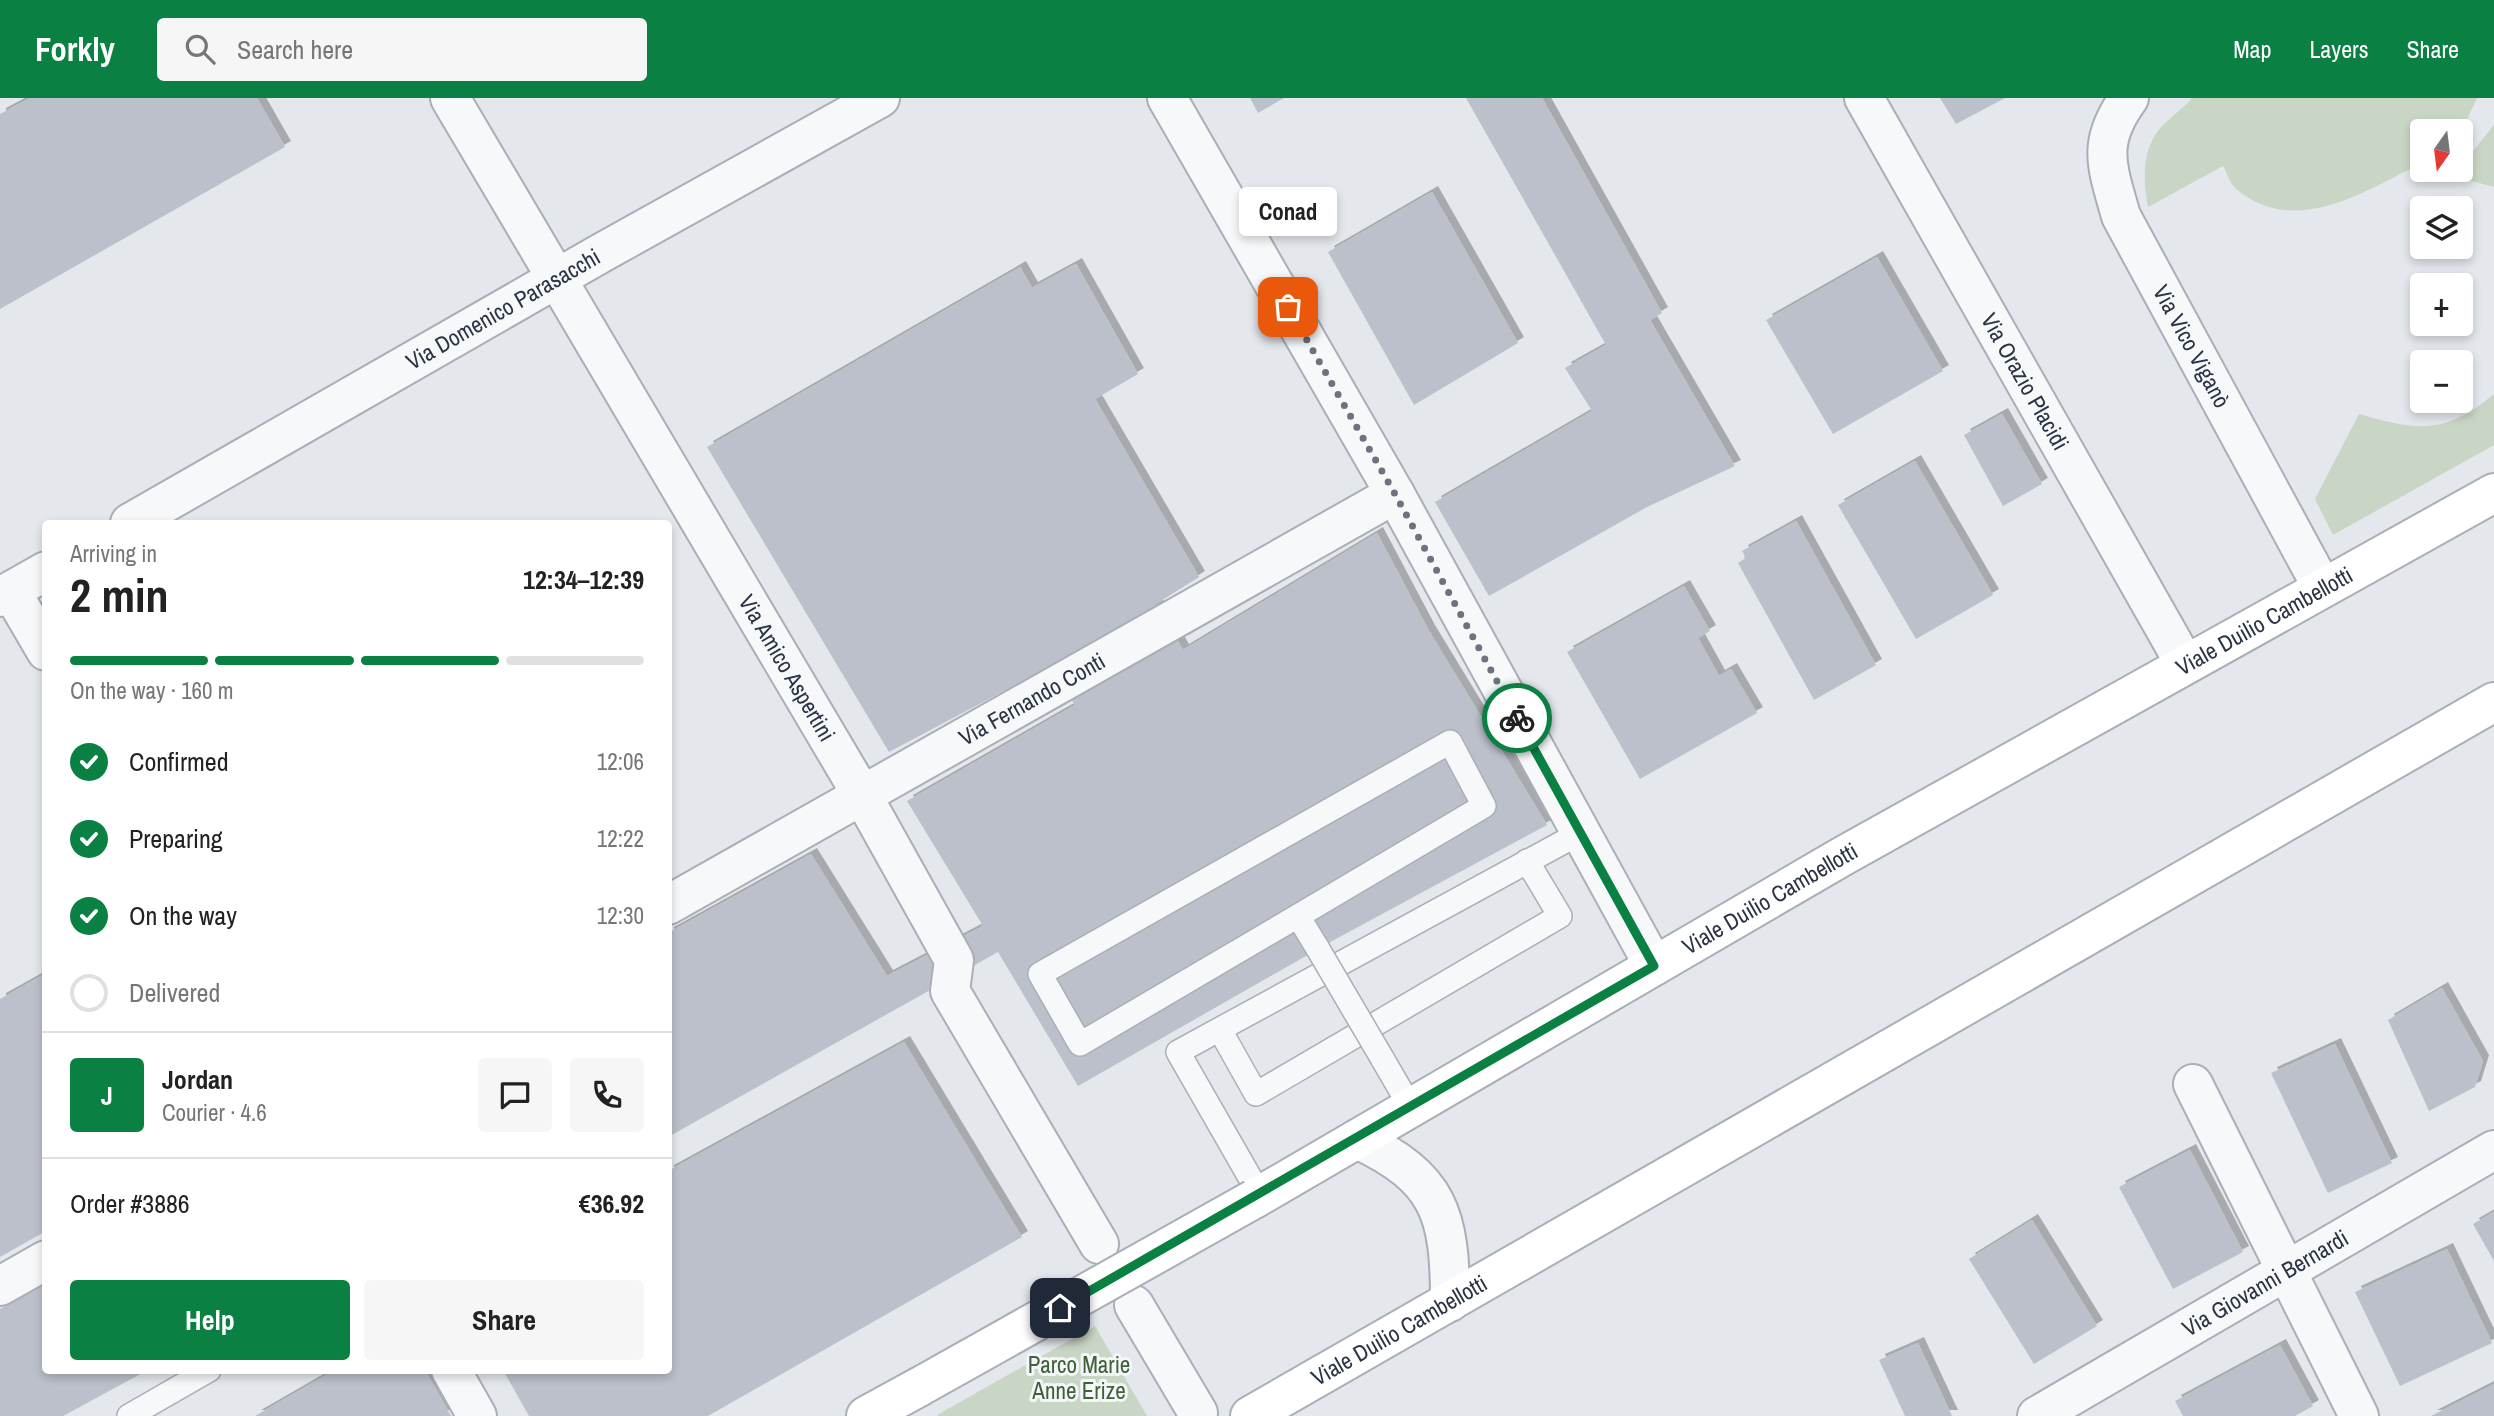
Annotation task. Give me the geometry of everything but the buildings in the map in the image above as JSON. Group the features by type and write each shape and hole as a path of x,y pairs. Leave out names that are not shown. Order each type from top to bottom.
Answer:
{"main road":[{"name":"Viale Duilio Cambellotti","path":"866,1416 1257,1197 1654,966 2185,664 2494,493"},
{"name":"Viale Duilio Cambellotti","path":"1250,1416 2494,702"},
{"path":"2410,749 2494,724"}],"street":[{"name":"Via Amico Aspertini","path":"450,98 554,280 862,795 954,960 950,991 1099,1244"},
{"name":"Via Domenico Parasacchi","path":"135,520 554,280 880,98"},
{"path":"1167,98 1395,494 1654,966"},
{"name":"Via Orazio Placidi","path":"1864,98 2185,664"},
{"name":"Via Vico Viganò","path":"2129,98 2112,122 2106,163 2121,216 2322,587"},
{"name":"Via Fernando Conti","path":"672,903 1395,494"},
{"path":"42,573 6,594 42,645"},
{"path":"2193,1084 2359,1416"},
{"path":"1357,1139 1404,1165 1427,1187 1436,1203 1449,1245 1450,1302"},
{"name":"Via Giovanni Bernardi","path":"2038,1416 2494,1150"},
{"path":"0,1286 42,1262"},
{"path":"1135,1305 1198,1413"},
{"path":"453,1374 477,1416"}],"lane":[{"path":"1450,742 1484,806 1298,916 1080,1044 1041,974 1450,742"},
{"path":"1257,1197 1178,1052 1580,833"},
{"path":"1220,1030 1256,1094 1560,916 1527,861"},
{"path":"1298,916 1411,1108"},
{"path":"129,1416 202,1374"}],"green space":[{"path":"2192,98 2477,98 2467,119 2410,119 2410,169 2354,196 2306,210 2282,210 2259,203 2234,187 2223,166 2148,207 2145,168 2149,149 2157,132"},
{"path":"2494,125 2494,187 2473,181 2473,151"},
{"path":"2494,394 2494,445 2333,535 2315,499 2359,414 2398,424 2430,426 2473,413"},
{"name":"Parco Marie Anne Erize","path":"1095,1326 1147,1416 937,1415"}],"way so far":[{"path":"1288,307 1395,494 1517,718"}],"place":[{"name":"Conad","path":"1288,307"}],"route":[{"path":"1060,1308 1654,966 1517,718"}]}
